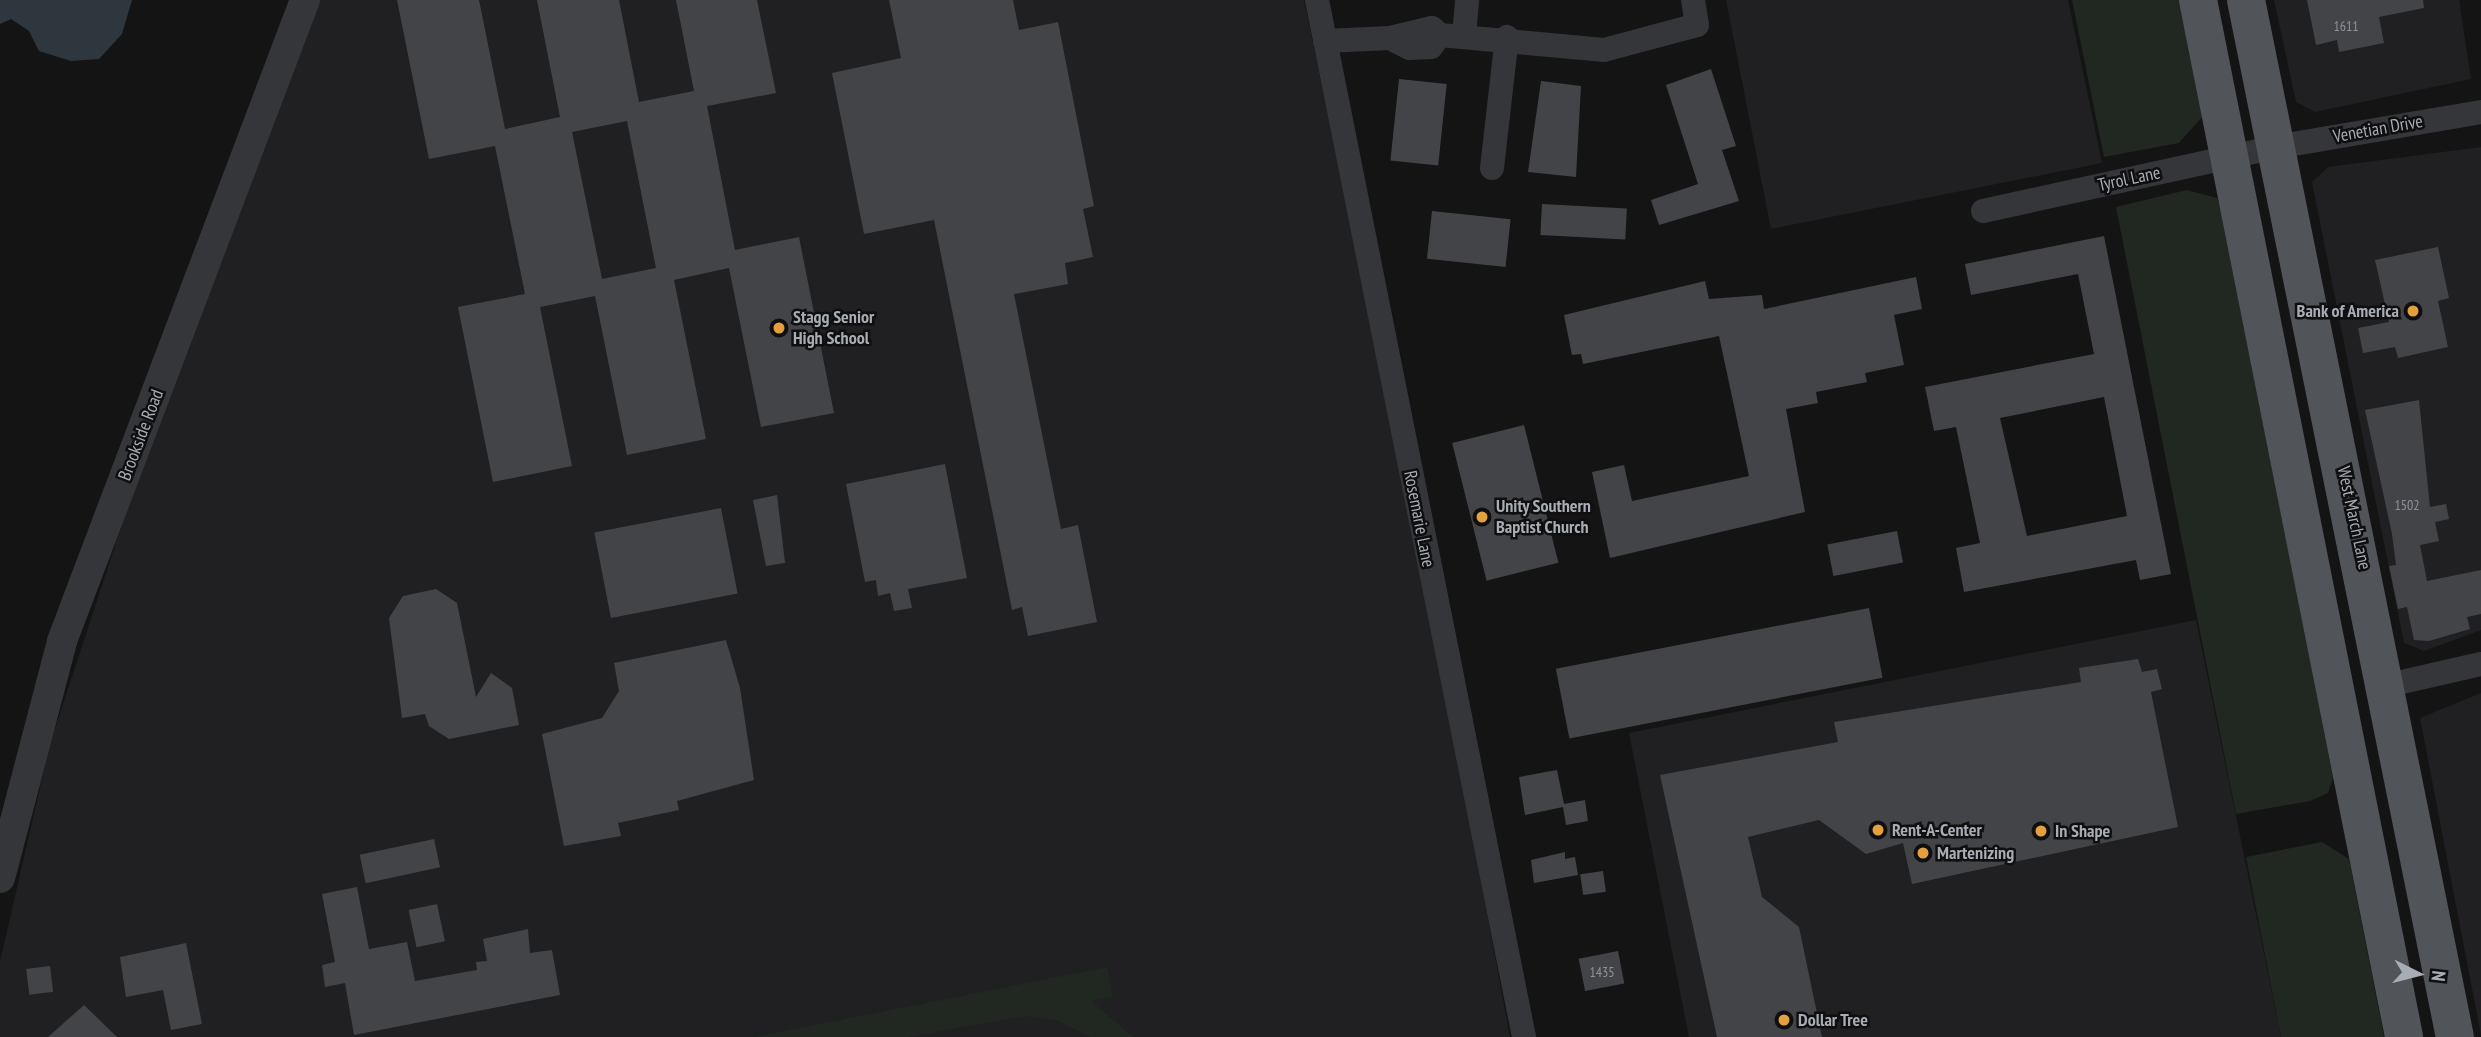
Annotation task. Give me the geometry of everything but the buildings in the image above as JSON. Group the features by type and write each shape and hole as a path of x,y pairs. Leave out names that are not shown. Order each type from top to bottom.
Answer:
{"main road":[{"path":"2198,0 2404,1037"},
{"name":"West March Lane","path":"2246,0 2389,685 2455,1037"}],"street":[{"name":"Brookside Road","path":"0,878 62,641 305,0"},
{"name":"Rosemarie Lane","path":"1317,0 1524,1037"},
{"path":"1452,35 1467,0"},
{"path":"1325,41 1390,38 1409,29 1432,28 1452,35 1507,37 1604,50 1629,46 1697,25 1693,0"},
{"path":"1492,168 1507,37"},
{"name":"Venetian Drive","path":"2276,147 2481,112"},
{"name":"Tyrol Lane","path":"1983,211 2276,147"},
{"path":"2389,685 2481,664"}],"shaded area":[{"path":"0,0 132,0 122,34 99,59 71,61 39,51 29,31 11,19 0,24"},
{"name":"Stagg Senior High School","path":"294,0 1304,0 1423,572 1510,1037 0,1037 0,962 50,744"},
{"path":"1726,0 2068,0 2102,163 1771,229"},
{"path":"2072,0 2179,0 2203,116 2179,143 2104,157"},
{"path":"2274,0 2459,0 2471,79 2315,112 2296,102"},
{"path":"2481,147 2481,630 2424,651 2404,643 2312,182 2328,167"},
{"path":"2187,190 2217,198 2222,208 2333,778 2328,793 2310,801 2236,814 2116,207"},
{"path":"2196,620 2281,1037 1689,1037 1629,733"},
{"path":"2481,693 2481,1035 2420,718"},
{"path":"2322,842 2349,859 2384,1037 2281,1037 2246,857"},
{"path":"1107,967 1113,997 1091,1001 1133,1037 1091,1037 1057,1020 1024,1016 909,1037 755,1037"}],"place":[{"name":"Bank of America","path":"2413,311"},
{"name":"Stagg Senior High School","path":"779,328"},
{"name":"Unity Southern Baptist Church","path":"1482,517"},
{"name":"Rent-A-Center","path":"1878,830"},
{"name":"In Shape","path":"2041,831"},
{"name":"Martenizing","path":"1923,853"},
{"name":"Dollar Tree","path":"1784,1020"}]}
